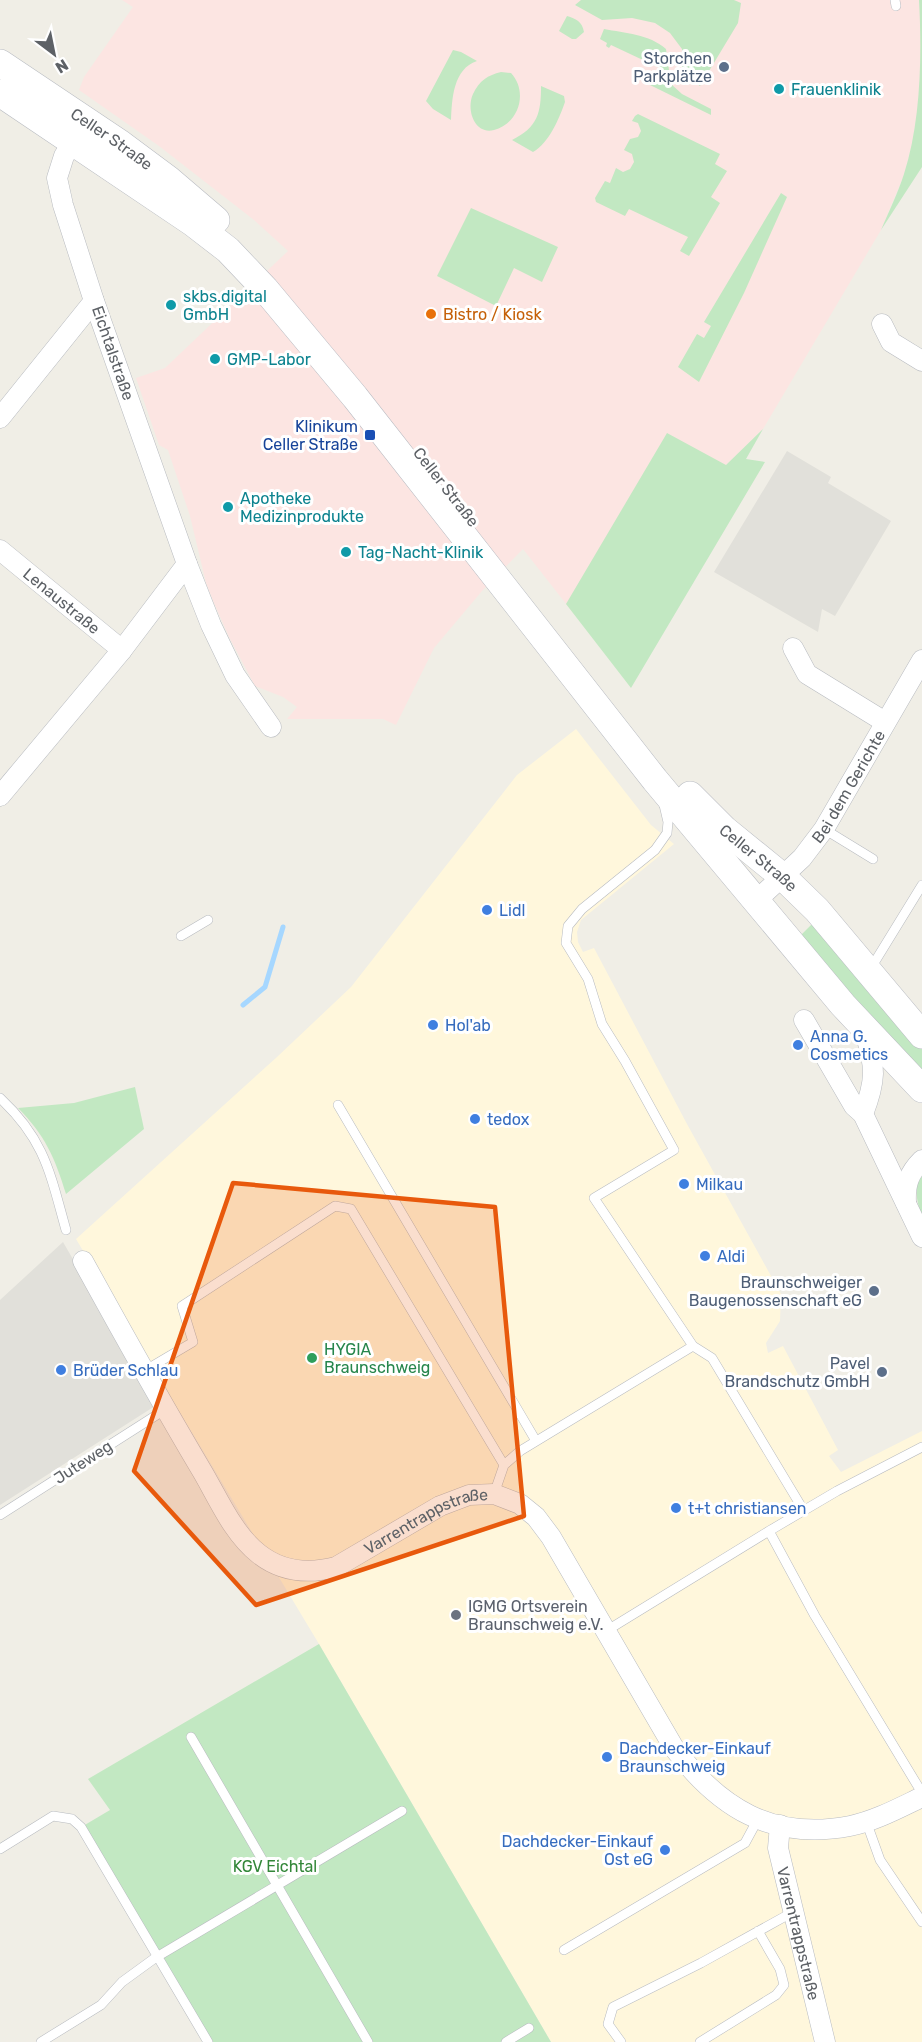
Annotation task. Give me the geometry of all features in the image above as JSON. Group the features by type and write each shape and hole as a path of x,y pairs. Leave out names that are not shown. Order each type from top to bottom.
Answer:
{"main road":[{"name":"Celler Straße","path":"3,78 80,131 228,250 265,289 356,397 656,780 864,1028 922,1089"},
{"name":"Celler Straße","path":"80,131 168,178 249,248 289,291 376,398 682,786 724,830 783,877 817,910 922,1035"}],"street":[{"name":"Eichtalstraße","path":"80,131 64,156 57,178 63,205 94,301 187,564 211,625 235,675 271,727"},
{"path":"0,418 94,301"},
{"path":"882,324 891,342 922,361"},
{"name":"Lenaustraße","path":"0,550 122,650"},
{"path":"0,796 122,650 187,564"},
{"path":"793,648 807,674 885,722"},
{"name":"Bei dem Gerichte","path":"757,900 802,858 824,829 922,660"},
{"path":"804,1020 855,1106 863,1114 922,1237"},
{"name":"Celler Straße","path":"863,1114 873,1089 874,1058 864,1028"},
{"path":"906,1206 905,1190 908,1177 922,1160"},
{"name":"Varrentrappstraße","path":"83,1261 166,1409 242,1536 258,1554 287,1569 318,1572 336,1567 440,1506 469,1495 494,1494 520,1504 536,1517 551,1537 674,1748 690,1770 712,1792 732,1807 758,1819 780,1825 817,1830 852,1826 890,1812 922,1795"},
{"name":"Varrentrappstraße","path":"780,1825 778,1848 825,2042"}],"lane":[{"path":"656,780 668,822 667,833 656,850 582,909 568,926 566,944 588,979 602,1024 674,1150 594,1198 693,1346 712,1358 804,1511"},
{"path":"824,829 873,859"},
{"path":"868,972 922,885"},
{"path":"182,936 208,920"},
{"path":"0,1098 21,1119 39,1146 48,1164 66,1230"},
{"path":"338,1105 536,1441"},
{"path":"144,1371 193,1342 182,1306 335,1206 351,1209 504,1465"},
{"path":"494,1494 504,1465 520,1451 693,1346"},
{"name":"Juteweg","path":"0,1515 166,1409"},
{"path":"606,1631 769,1531 922,1447"},
{"path":"769,1531 815,1616 922,1795"},
{"path":"191,1737 368,2042"},
{"path":"41,2042 101,2005 122,1982 157,1956 402,1811"},
{"path":"0,1849 53,1816 72,1819 81,1827 208,2042"},
{"path":"564,1950 745,1843 758,1819"},
{"path":"866,1821 880,1860 922,1922"},
{"path":"621,2042 608,2024 613,2007 701,1963 793,1911"},
{"path":"700,2042 776,1995 784,1984 780,1970 758,1931"},
{"path":"506,2042 529,2028"}],"highlighted area":[{"path":"233,1183 495,1207 524,1516 256,1605 134,1471"}],"shaded area":[{"path":"122,0 919,0 922,29 922,86 904,175 881,230 763,429 574,614 523,549 482,591 434,648 396,725 383,719 287,719 297,707 283,697 255,686 229,637 206,583 190,516 168,450 159,445 136,378 165,368 288,251 254,220 159,146 79,90 84,77 133,7"},
{"path":"787,451 831,477 828,483 891,521 835,616 822,609 818,632 714,572"},
{"path":"576,729 651,825 674,844 581,920 577,932 578,942 583,952 594,948 687,1124 781,1294 780,1321 766,1343 768,1353 783,1346 838,1450 829,1456 841,1472 922,1431 922,2042 551,2042 319,1644 76,1239 351,987 517,775"},
{"path":"63,1242 97,1308 155,1406 0,1505 0,1300"}],"green space":[{"path":"581,0 734,0 741,3 738,23 700,86 682,73 682,49 670,33 655,23 632,18 602,20 575,5"},
{"path":"919,0 922,0 922,167 881,230 902,181 914,132 920,65"},
{"path":"567,16 582,25 584,32 576,39 559,31"},
{"path":"604,29 644,37 666,49 671,84 682,94 711,109 711,115 650,85 652,81 655,83 662,69 611,45 609,48 606,46 607,43 600,39"},
{"path":"453,50 477,61 469,65 458,78 453,94 451,120 433,109 426,101"},
{"path":"501,72 511,73 516,80 520,97 519,106 510,121 494,130 487,131 481,129 473,120 471,100 475,89 481,82"},
{"path":"541,86 564,96 565,102 549,137 533,152 512,140 533,124 539,112"},
{"path":"638,114 720,154 715,164 727,171 711,197 720,203 689,256 680,251 688,237 629,209 625,216 596,202 595,198 605,181 610,183 616,168 623,172 630,169 634,162 632,154 624,150 630,139 638,137 641,131 638,123 632,121"},
{"path":"781,193 787,197 744,293 699,382 678,367 697,334 704,338 711,326 704,322"},
{"path":"471,208 558,247 542,282 514,268 496,306 437,276"},
{"path":"763,429 746,459 765,462 631,688 566,604 667,433 726,465"},
{"path":"814,922 922,1048 922,1073 799,937"},
{"path":"135,1087 144,1129 66,1194 48,1148 18,1108 74,1103"},
{"path":"922,1176 922,1216 917,1201 917,1190"},
{"name":"KGV Eichtal","path":"319,1644 551,2042 204,2042 78,1829 110,1810 88,1779"}],"waterway":[{"path":"243,1005 265,987 283,927"}],"place":[{"name":"Storchen Parkplätze","path":"724,67"},
{"name":"Frauenklinik","path":"779,89"},
{"name":"skbs.digital GmbH","path":"171,305"},
{"name":"Bistro / Kiosk","path":"431,314"},
{"name":"GMP-Labor","path":"215,359"},
{"name":"Klinikum Celler Straße","path":"370,435"},
{"name":"Apotheke Medizinprodukte","path":"228,507"},
{"name":"Tag-Nacht-Klinik","path":"346,552"},
{"name":"Lidl","path":"487,910"},
{"name":"Hol'ab","path":"433,1025"},
{"name":"Anna G. Cosmetics","path":"798,1045"},
{"name":"tedox","path":"475,1119"},
{"name":"Milkau","path":"684,1184"},
{"name":"Aldi","path":"705,1256"},
{"name":"Braunschweiger Baugenossenschaft eG","path":"874,1291"},
{"name":"HYGIA Braunschweig","path":"312,1358"},
{"name":"Brüder Schlau","path":"61,1370"},
{"name":"Pavel Brandschutz GmbH","path":"882,1372"},
{"name":"t+t christiansen","path":"676,1508"},
{"name":"IGMG Ortsverein Braunschweig e.V.","path":"456,1615"},
{"name":"Dachdecker-Einkauf Braunschweig","path":"607,1757"},
{"name":"Dachdecker-Einkauf Ost eG","path":"665,1850"}]}
